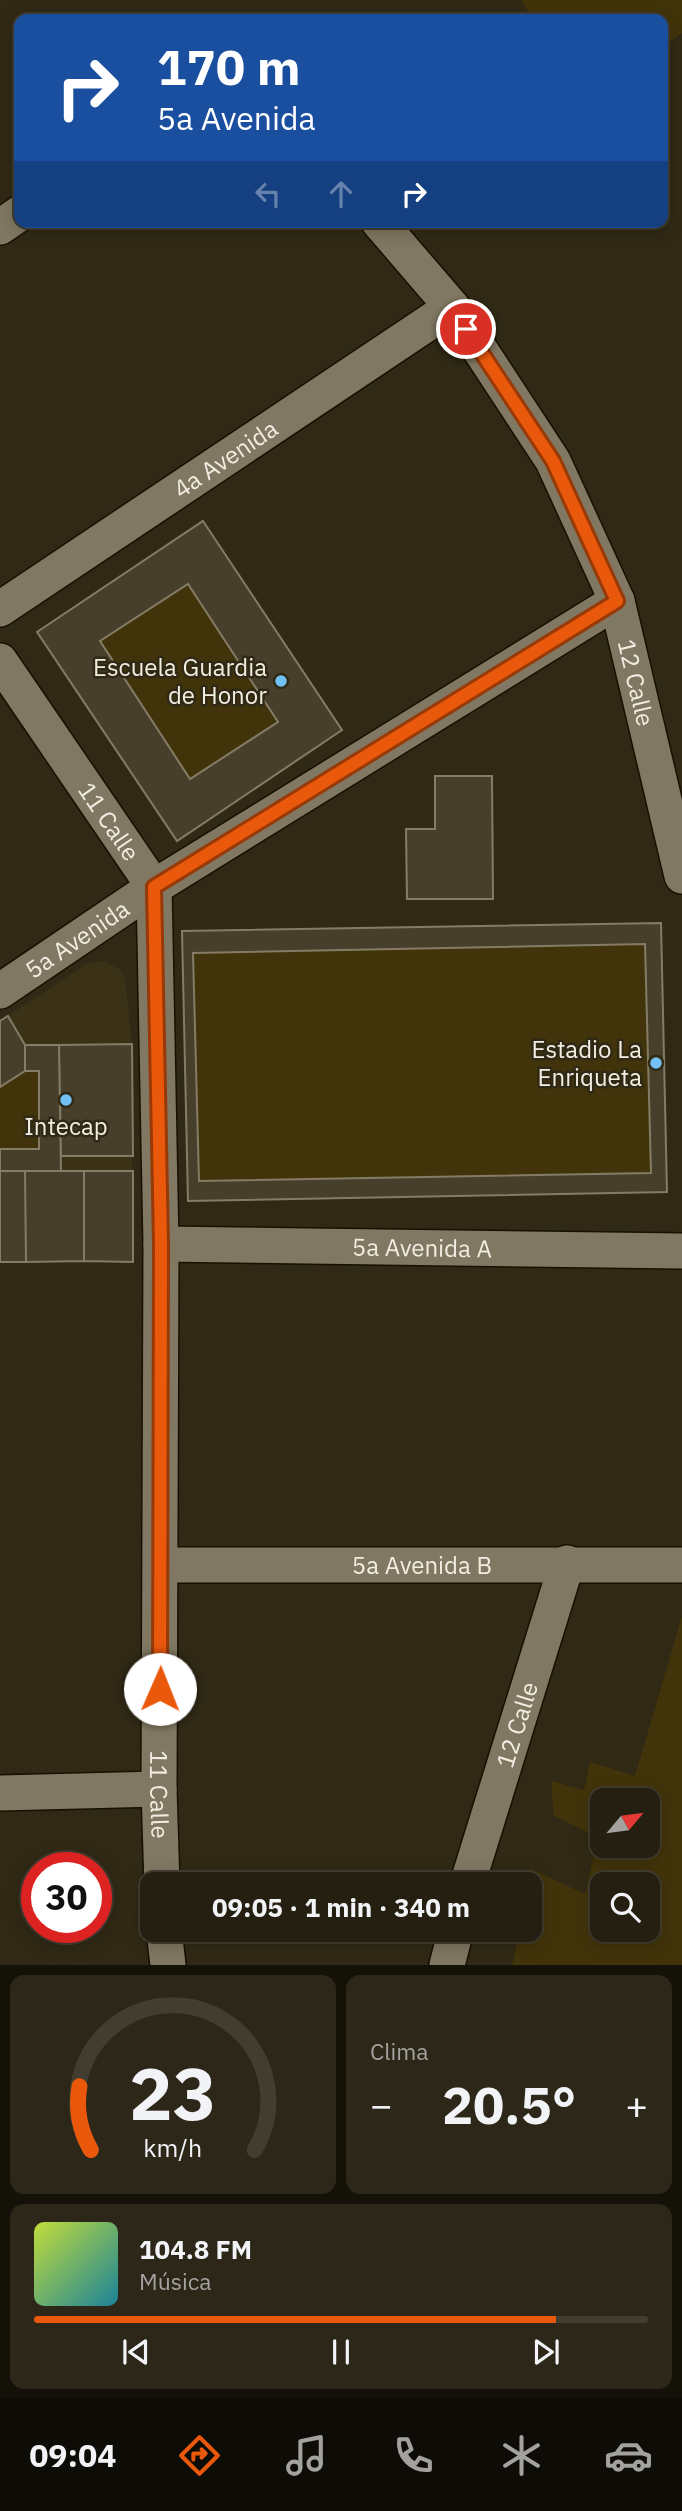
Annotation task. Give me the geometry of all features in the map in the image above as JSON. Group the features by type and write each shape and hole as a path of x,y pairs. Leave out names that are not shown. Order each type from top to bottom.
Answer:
{"street":[{"name":"12 Calle","path":"384,228 452,307 553,461 617,601 682,876"},
{"name":"4a Avenida","path":"0,609 452,307"},
{"name":"5a Avenida","path":"0,991 154,887 617,601"},
{"name":"11 Calle","path":"0,661 154,887 161,1244 159,1789 162,1872"},
{"name":"5a Avenida A","path":"161,1244 682,1251"},
{"name":"12 Calle","path":"471,1872 567,1563"},
{"name":"5a Avenida B","path":"161,1565 682,1564"},
{"path":"0,1793 159,1789"},
{"path":"165,1942 168,1965"},
{"path":"447,1965 453,1942"}],"shaded area":[{"path":"521,0 682,0 682,33 668,43 668,14 530,14"},
{"path":"188,584 278,722 190,779 100,641"},
{"path":"645,944 651,1173 199,1181 193,953"},
{"name":"Intecap","path":"105,961 125,976 132,1044 133,1262 0,1262 0,1021 88,963"},
{"path":"25,1071 39,1071 39,1149 0,1149 0,1087"},
{"path":"682,1616 682,1965 512,1965 517,1942 542,1942 542,1874 585,1894 590,1872 590,1942 660,1942 660,1872 590,1872 593,1858 660,1858 660,1788 590,1788 590,1833 554,1816 551,1781 584,1790 590,1762 635,1776"}],"building":[{"name":"Escuela Guardia de Honor","path":"203,521 342,730 177,841 37,632","holes":["188,584 278,722 190,779 100,641"]},
{"path":"435,776 492,776 493,899 407,899 406,829 435,829"},
{"name":"Estadio La Enriqueta","path":"661,923 667,1192 188,1201 182,931","holes":["645,944 651,1173 199,1181 193,953"]},
{"path":"8,1016 25,1045 25,1071 0,1087 0,1021"},
{"path":"132,1044 133,1156 61,1156 59,1045"},
{"path":"25,1045 59,1045 61,1171 0,1171 0,1149 39,1149 39,1071 25,1071"},
{"path":"0,1171 25,1171 26,1262 0,1262"},
{"path":"25,1171 84,1171 84,1261 26,1262"},
{"path":"84,1171 133,1171 133,1262 84,1261"}],"place":[{"name":"Escuela Guardia de Honor","path":"281,681"},
{"name":"Estadio La Enriqueta","path":"656,1063"},
{"name":"Intecap","path":"66,1100"}],"route":[{"path":"160,1689 161,1244 154,887 617,601 553,461 466,329"}]}
